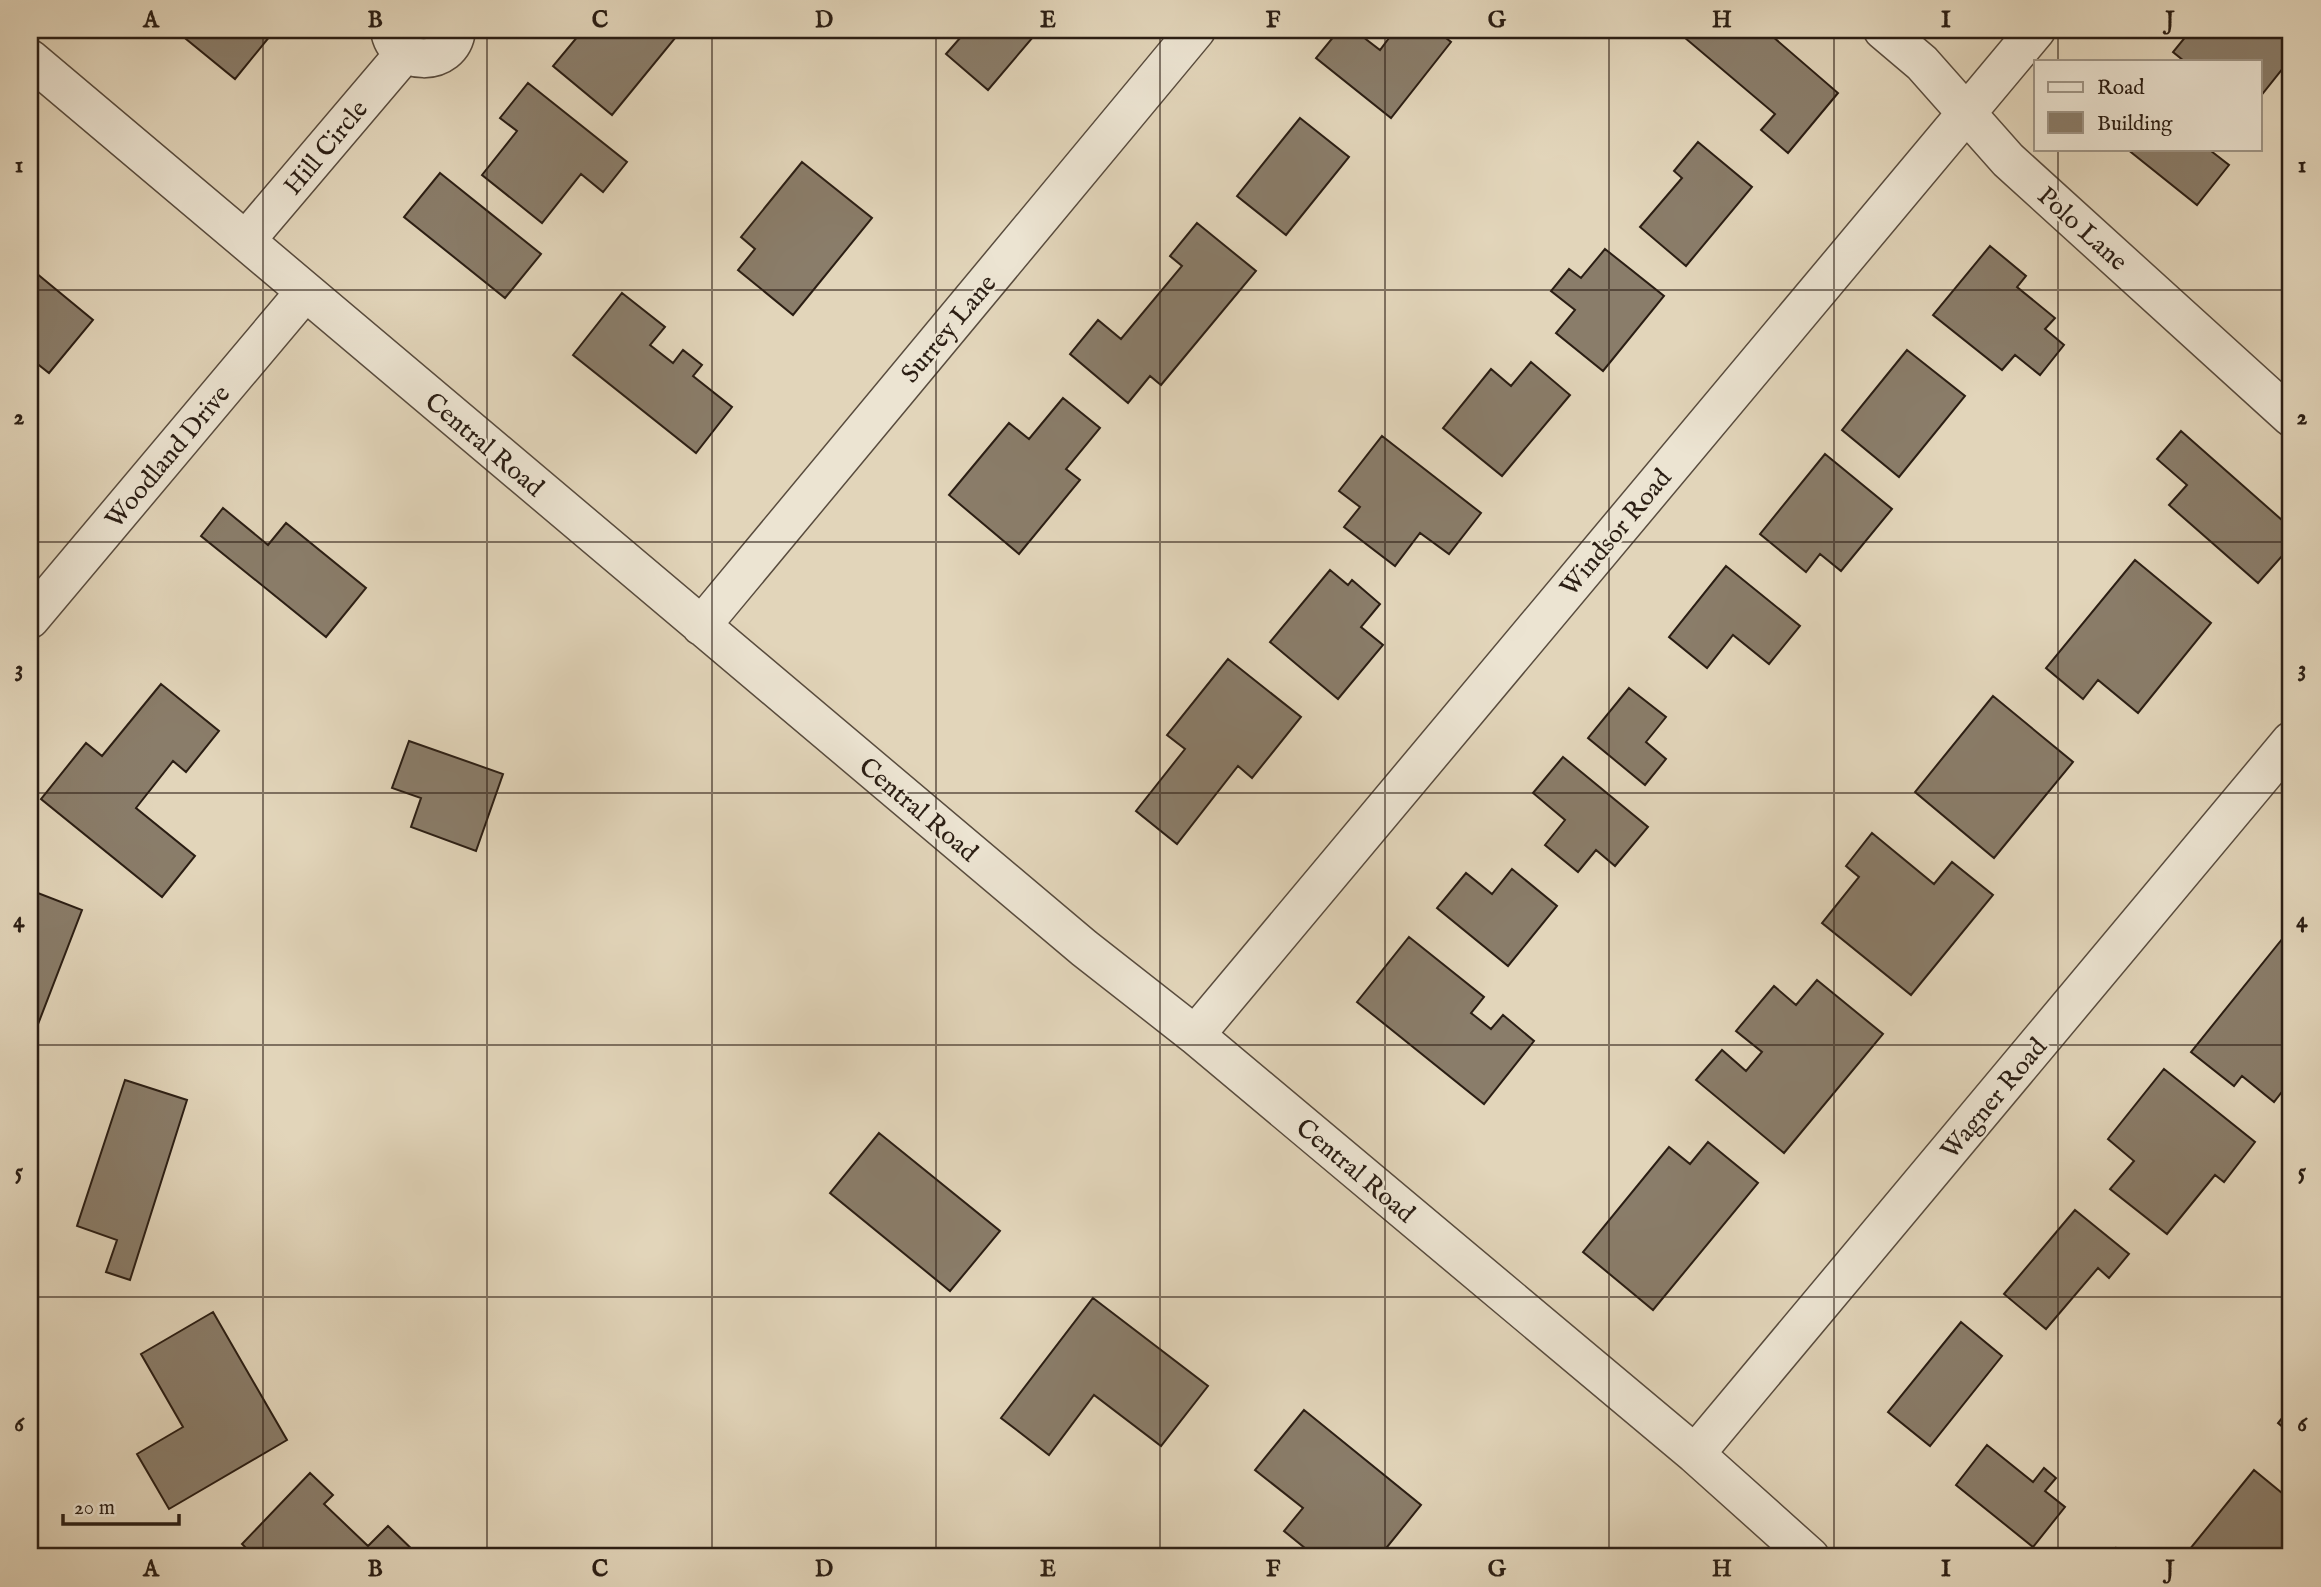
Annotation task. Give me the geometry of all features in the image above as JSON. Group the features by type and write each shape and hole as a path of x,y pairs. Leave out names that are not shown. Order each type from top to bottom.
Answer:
{"street":[{"name":"Hill Circle","path":"246,240 397,42 415,59 428,59 439,55 450,46 456,30"},
{"name":"Surrey Lane","path":"701,626 1196,30"},
{"name":"Polo Lane","path":"1883,30 1922,63 2008,160 2291,417"},
{"name":"Windsor Road","path":"1195,1035 2036,30"},
{"name":"Central Road","path":"30,60 1084,948 1195,1035 1695,1454 1810,1557"},
{"name":"Woodland Drive","path":"30,619 305,292"},
{"name":"Wagner Road","path":"1695,1454 2291,741"}],"building":[{"path":"175,30 275,30 235,79"},
{"path":"583,30 667,30 676,37 612,115 553,66"},
{"path":"967,30 1039,30 988,90 946,54"},
{"path":"1339,30 1354,30 1380,50 1395,30 1436,30 1451,42 1391,118 1316,58"},
{"path":"1765,30 1838,93 1788,153 1761,130 1775,114 1678,32"},
{"path":"2191,30 2291,30 2291,58 2262,94 2262,60 2183,60 2173,52"},
{"path":"528,83 627,162 603,192 581,174 542,223 482,175 517,131 500,118"},
{"path":"1300,118 1349,157 1286,235 1237,196"},
{"path":"1698,142 1752,187 1686,266 1640,227 1682,178 1674,171"},
{"path":"2128,150 2212,150 2229,165 2197,205"},
{"path":"802,162 872,218 793,315 738,270 755,249 741,237"},
{"path":"440,173 541,254 505,298 404,217"},
{"path":"1197,223 1256,271 1161,385 1150,376 1128,403 1070,354 1098,320 1121,339 1182,266 1170,256"},
{"path":"1990,246 2026,276 2017,287 2055,318 2045,329 2064,345 2040,375 2015,355 2002,370 1933,315"},
{"path":"1605,249 1664,296 1603,371 1556,333 1575,310 1551,291 1569,269 1581,278"},
{"path":"30,268 93,320 49,373 30,358"},
{"path":"622,293 665,327 650,345 673,363 683,350 702,365 693,376 732,407 696,453 573,355"},
{"path":"1907,350 1965,396 1899,477 1842,430"},
{"path":"1531,362 1570,395 1502,476 1443,428 1491,369 1511,386"},
{"path":"1063,398 1100,428 1066,469 1080,480 1019,554 949,495 1009,423 1029,439"},
{"path":"2181,431 2291,528 2291,546 2258,583 2169,505 2187,485 2157,459"},
{"path":"1382,436 1481,513 1449,554 1420,533 1395,566 1344,527 1360,507 1339,491"},
{"path":"1825,454 1892,509 1841,571 1820,554 1806,572 1760,534"},
{"path":"223,508 268,545 286,523 366,588 326,637 201,536"},
{"path":"2135,560 2211,623 2138,713 2098,680 2083,699 2046,668"},
{"path":"1726,566 1800,626 1769,664 1733,635 1707,668 1669,637"},
{"path":"1330,570 1348,585 1352,580 1380,604 1361,627 1383,645 1338,699 1270,642"},
{"path":"1228,659 1301,717 1252,778 1238,766 1177,844 1136,811 1185,749 1167,735"},
{"path":"161,684 219,731 186,772 173,761 136,808 195,856 162,897 41,799 86,743 102,756"},
{"path":"1629,688 1666,717 1646,742 1666,759 1645,785 1588,738"},
{"path":"1993,696 2073,762 1994,858 1915,792"},
{"path":"409,741 503,774 476,851 411,827 421,798 392,788"},
{"path":"1563,757 1648,827 1615,866 1596,850 1578,872 1545,845 1565,820 1533,793"},
{"path":"1872,833 1934,884 1952,862 1993,895 1911,995 1822,923 1859,877 1846,866"},
{"path":"1512,869 1557,906 1508,966 1437,908 1466,873 1492,894"},
{"path":"30,890 82,910 30,1045"},
{"path":"2291,928 2291,1080 2274,1102 2242,1076 2234,1086 2191,1052"},
{"path":"1409,937 1484,997 1471,1013 1491,1029 1503,1015 1534,1041 1484,1104 1357,1002"},
{"path":"1817,980 1883,1034 1784,1153 1696,1080 1722,1050 1746,1071 1762,1052 1736,1031 1774,986 1796,1005"},
{"path":"2164,1069 2255,1142 2224,1182 2215,1175 2167,1234 2110,1189 2134,1161 2108,1139"},
{"path":"125,1080 187,1100 130,1280 106,1272 117,1240 77,1226"},
{"path":"879,1133 1000,1231 950,1291 830,1193"},
{"path":"1708,1142 1758,1183 1653,1310 1583,1252 1669,1147 1690,1164"},
{"path":"2075,1210 2129,1254 2109,1278 2098,1268 2046,1329 2004,1294"},
{"path":"1093,1298 1208,1386 1161,1446 1094,1395 1049,1455 1001,1418"},
{"path":"213,1312 287,1440 169,1509 137,1454 183,1427 141,1354"},
{"path":"1961,1322 2002,1356 1930,1446 1888,1412"},
{"path":"2291,1407 2291,1434 2278,1423"},
{"path":"1304,1410 1421,1505 1379,1557 1316,1557 1284,1531 1303,1508 1255,1470"},
{"path":"1987,1445 2033,1482 2044,1468 2056,1478 2045,1491 2065,1507 2033,1547 1956,1485"},
{"path":"2254,1470 2282,1493 2291,1482 2291,1557 2185,1555"},
{"path":"310,1473 333,1495 324,1504 368,1546 388,1526 420,1557 255,1557 242,1544"},
{"path":"2116,1548 2127,1557 2108,1557"}]}
